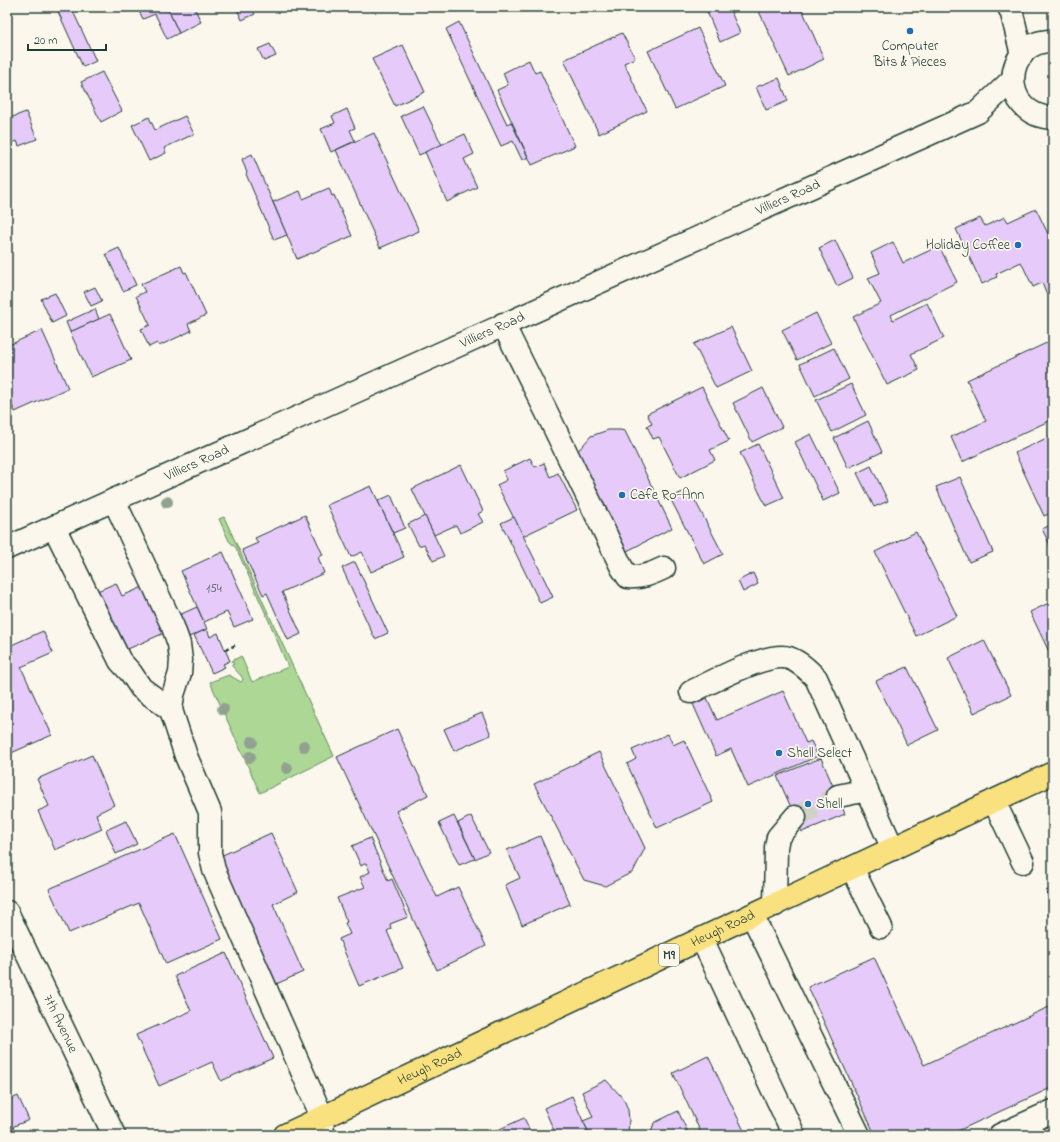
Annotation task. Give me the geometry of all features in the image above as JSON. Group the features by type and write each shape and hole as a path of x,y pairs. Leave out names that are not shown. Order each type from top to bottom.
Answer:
{"main road":[{"name":"Heugh Road","path":"284,1135 323,1126 752,915 1053,773"}],"street":[{"path":"1010,10 1050,40"},
{"path":"1010,10 1022,55"},
{"path":"1050,40 1036,43 1025,51 1017,61 1013,74 1013,88 1018,100 1026,109 1035,115 1053,118"},
{"name":"Villiers Road","path":"7,548 978,112 1013,79"},
{"name":"Villiers Road","path":"978,112 1026,109"},
{"path":"503,324 622,568 628,577 640,578 664,568"},
{"path":"114,500 180,644 180,672 173,695 171,710 186,756 210,812 210,853 214,870 323,1126"},
{"path":"54,527 120,661 131,672 141,688 171,710"},
{"path":"691,692 756,662 773,658 788,658 804,666 816,678 893,849"},
{"path":"838,796 867,790"},
{"path":"994,801 1023,862"},
{"path":"775,905 776,847 778,837 795,816"},
{"path":"852,868 881,927"},
{"name":"7th Avenue","path":"7,912 114,1135"},
{"path":"752,915 859,1135"},
{"path":"702,940 794,1135"},
{"path":"1000,1135 1053,1111"}],"path":[{"path":"225,650 236,646"}],"green space":[{"path":"224,517 334,756 260,793 210,682 229,675 241,682 243,680 242,677 231,665 234,664 232,661 241,656 252,682 288,667 236,548 229,541 219,519"}],"building":[{"path":"56,7 71,7 96,61 83,67"},
{"path":"137,7 167,7 179,33 167,39 155,14 143,19"},
{"path":"167,7 194,7 201,22 179,33"},
{"path":"236,7 251,7 255,14 242,20"},
{"path":"590,7 603,7 592,12"},
{"path":"705,7 729,7 740,33 720,42"},
{"path":"757,7 801,7 824,59 789,76"},
{"path":"459,22 507,124 511,122 528,157 522,160 513,141 501,146 446,29"},
{"path":"698,28 725,86 675,109 648,51"},
{"path":"622,33 635,58 624,63 647,111 599,134 564,60"},
{"path":"270,44 276,56 264,61 258,49"},
{"path":"403,45 425,92 395,106 372,59"},
{"path":"529,60 535,73 540,71 575,146 532,165 497,90 508,85 503,73"},
{"path":"102,72 122,111 101,122 81,82"},
{"path":"779,78 788,101 766,110 756,87"},
{"path":"423,106 442,145 419,155 401,116"},
{"path":"347,109 355,128 350,130 355,141 331,152 321,129 335,123 332,116"},
{"path":"26,112 37,139 19,146 17,141 7,145 7,125 9,125 7,119"},
{"path":"185,116 194,134 164,148 166,153 149,161 132,125 149,117 155,130"},
{"path":"374,133 419,231 380,248 336,150"},
{"path":"465,134 474,154 464,159 477,187 447,202 425,152"},
{"path":"252,154 287,235 274,240 246,174 247,173 242,159"},
{"path":"329,188 332,196 334,195 352,236 297,259 273,202 300,191 303,199"},
{"path":"1036,209 1053,244 1053,290 1046,293 1042,283 1033,287 1021,262 996,274 997,277 982,284 956,229 980,218 985,226 1005,217 1008,222"},
{"path":"835,240 853,278 837,286 819,248"},
{"path":"893,242 903,263 939,246 957,282 891,315 893,320 927,303 944,338 911,354 919,370 887,385 853,317 881,303 868,278 880,273 871,253"},
{"path":"119,248 136,285 123,291 106,254"},
{"path":"181,266 184,273 186,272 206,315 188,324 191,331 159,346 157,343 149,347 141,329 150,325 136,296 145,292 141,284"},
{"path":"95,287 102,301 91,306 84,292"},
{"path":"55,293 66,316 52,323 41,299"},
{"path":"95,309 99,319 70,332 66,322"},
{"path":"816,313 831,343 797,360 782,330"},
{"path":"110,314 131,360 91,377 70,332"},
{"path":"731,327 752,371 716,388 694,344"},
{"path":"42,330 68,388 15,412 7,395 7,346"},
{"path":"1053,340 1053,419 962,462 951,437 986,421 967,380"},
{"path":"834,348 849,379 815,396 800,364"},
{"path":"851,384 866,415 832,432 816,400"},
{"path":"702,387 729,441 710,450 715,460 680,478 659,437 653,439 647,426 652,424 647,414"},
{"path":"763,388 782,427 752,442 733,403"},
{"path":"868,421 882,452 848,468 834,438"},
{"path":"608,430 625,431 672,528 623,553 577,452 591,436"},
{"path":"811,434 840,493 823,501 795,442"},
{"path":"1053,435 1053,512 1044,516 1015,453"},
{"path":"758,444 784,498 766,506 740,453"},
{"path":"530,458 535,467 544,463 550,477 558,473 577,510 523,536 497,485 507,480 503,471"},
{"path":"461,465 483,511 478,514 483,522 460,533 456,525 434,535 412,489"},
{"path":"871,466 888,501 874,507 857,473"},
{"path":"960,477 993,552 969,562 936,487"},
{"path":"371,486 404,557 371,572 362,552 351,557 327,505"},
{"path":"689,489 723,554 704,564 670,498"},
{"path":"391,495 405,528 393,533 378,501"},
{"path":"305,515 323,555 318,557 324,573 282,592 301,634 288,640 267,593 263,595 242,550 258,543 255,538"},
{"path":"425,516 444,556 433,561 424,544 419,546 408,524"},
{"path":"514,517 553,597 540,603 501,523"},
{"path":"1053,524 1053,551 1042,529"},
{"path":"916,532 957,616 916,636 875,552"},
{"path":"223,552 253,619 234,627 227,612 204,622 181,571"},
{"path":"355,562 388,633 375,639 342,568"},
{"path":"753,573 758,584 743,592 738,581"},
{"path":"116,583 122,596 150,584 171,630 121,652 95,592"},
{"path":"1053,601 1053,660 1030,612"},
{"path":"197,607 207,629 189,637 179,615"},
{"path":"207,629 210,637 218,633 230,661 223,664 225,667 212,673 194,635"},
{"path":"43,631 53,653 21,667 52,735 9,754 7,751 7,647"},
{"path":"984,640 1011,695 974,713 948,658"},
{"path":"907,667 938,730 907,745 876,681"},
{"path":"783,691 806,743 811,741 818,756 748,787 731,749 716,756 693,704 707,698 717,720"},
{"path":"482,713 491,735 454,751 444,729"},
{"path":"397,729 428,795 396,811 437,897 458,887 486,946 437,970 337,757"},
{"path":"668,734 673,745 684,740 713,802 657,828 627,764 636,759 632,750"},
{"path":"599,752 645,848 633,872 605,886 584,880 534,784"},
{"path":"92,755 114,805 96,814 102,829 55,850 38,811 49,806 37,779"},
{"path":"821,758 845,814 802,832 777,776"},
{"path":"454,816 475,859 459,865 439,823"},
{"path":"471,816 489,852 475,859 458,823"},
{"path":"126,821 137,844 116,854 106,830"},
{"path":"271,833 298,892 273,904 303,972 274,985 216,858"},
{"path":"175,834 222,939 166,964 139,903 69,933 49,889"},
{"path":"540,836 570,904 522,925 505,885 520,878 507,850"},
{"path":"370,838 388,881 392,879 408,917 390,924 391,929 387,931 403,968 359,986 339,939 350,934 345,923 347,922 337,898 365,887 360,877 370,872 366,863 361,866 352,846"},
{"path":"1053,888 1053,905 1046,891"},
{"path":"226,953 273,1058 221,1081 212,1062 159,1086 136,1035 191,1011 175,976"},
{"path":"874,957 924,1065 1053,1005 1053,1087 949,1135 875,1135 808,987"},
{"path":"708,1056 746,1135 702,1135 673,1073"},
{"path":"606,1080 620,1095 628,1110 628,1133 625,1135 590,1135 583,1121 593,1117 582,1092"},
{"path":"18,1096 29,1120 14,1126 11,1135 7,1135 7,1101"},
{"path":"572,1096 590,1135 556,1135 544,1108"},
{"path":"678,1111 689,1135 650,1135 654,1123"},
{"path":"524,1118 532,1135 492,1135 491,1133"}],"tunnel":[{"path":"795,817 838,796"}],"place":[{"name":"Computer Bits & Pieces","path":"910,31"},
{"name":"Holiday Coffee","path":"1018,245"},
{"name":"Cafe Ro-Ann","path":"622,495"},
{"name":"Shell Select","path":"779,753"},
{"name":"Shell","path":"808,804"}]}
